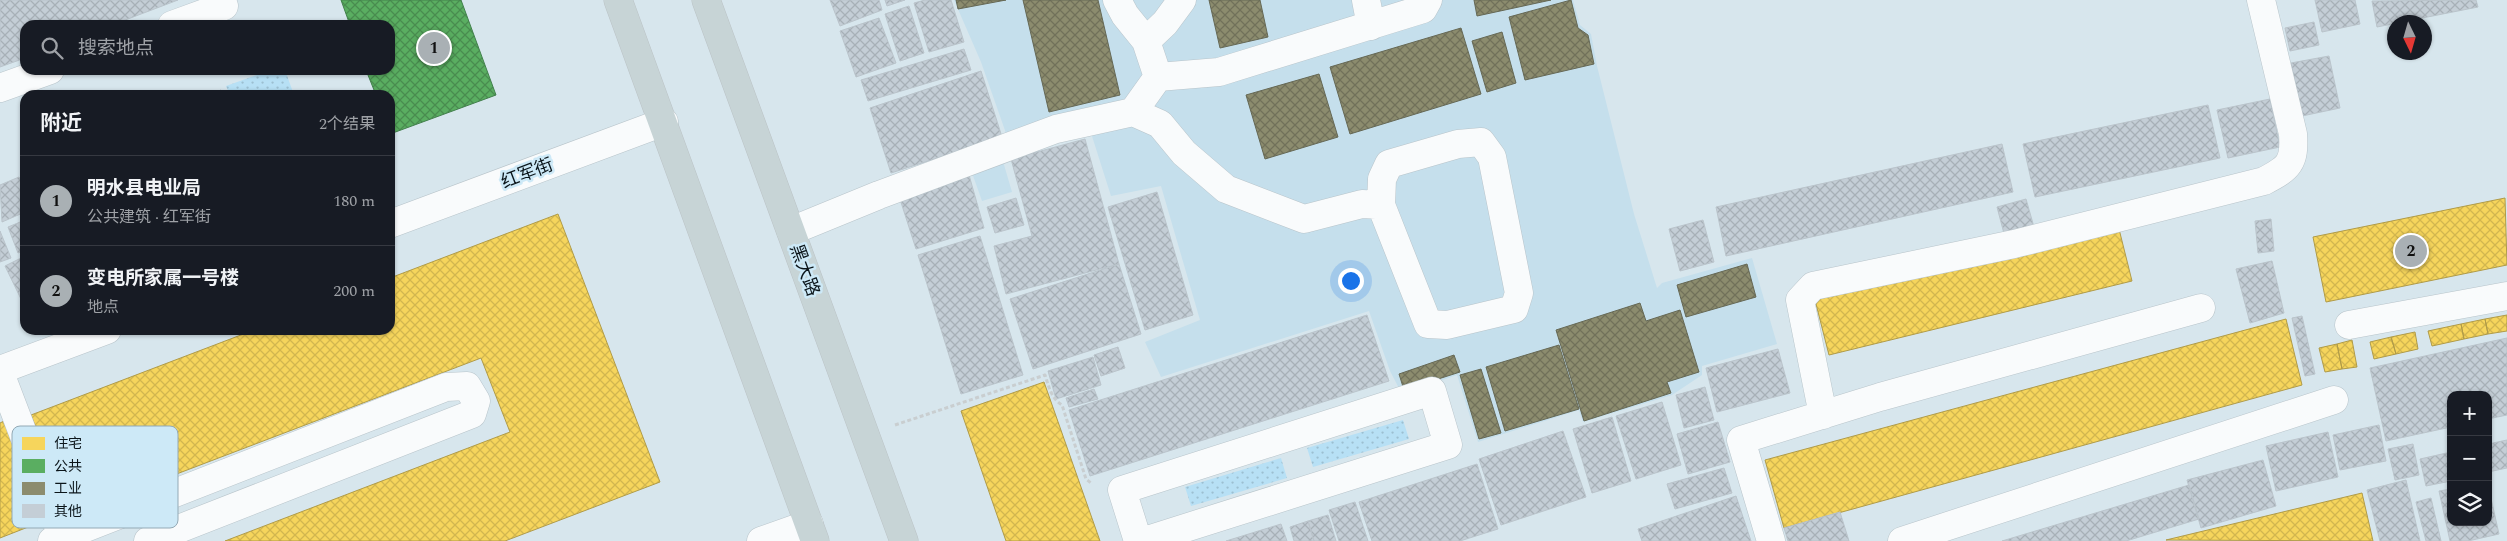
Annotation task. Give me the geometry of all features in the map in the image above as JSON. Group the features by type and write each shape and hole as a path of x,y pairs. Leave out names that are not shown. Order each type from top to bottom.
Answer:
{"highway":[{"path":"618,0 812,533"},
{"name":"黑大路","path":"706,0 904,541"}],"street":[{"path":"1117,0 1125,15 1146,41 1158,77"},
{"path":"1146,41 1165,24 1182,0"},
{"path":"1366,0 1371,26"},
{"path":"1158,77 1219,72 1423,9 1428,0"},
{"path":"1823,414 1800,300 1814,286 2014,244 2264,182 2285,170 2294,154 2293,134 2261,0"},
{"path":"186,20 224,6"},
{"path":"0,88 36,75"},
{"path":"1134,112 1158,77"},
{"path":"791,231 879,195 1056,129 1134,112 1160,124 1184,153 1226,189 1304,219 1362,204 1381,205"},
{"name":"红军街","path":"395,222 664,122"},
{"path":"1481,142 1492,157 1519,293 1514,309 1447,325 1428,324 1381,205 1382,179 1389,164 1458,144 1481,142"},
{"path":"2349,325 2507,296"},
{"path":"1771,541 1741,440 1823,414 2201,308"},
{"path":"19,426 0,371 94,335"},
{"path":"148,541 472,414 476,401 467,386 446,387 178,493"},
{"path":"1138,541 1122,490 1432,392 1448,445 1144,541"},
{"path":"1902,541 2334,400"},
{"path":"55,528 59,540 89,528"},
{"path":"761,541 812,533"}],"path":[{"path":"865,435 1045,375 1051,393 1062,405 1086,479 1100,491 1122,490"}],"shaded area":[{"path":"954,0 1573,0 1580,25 1591,34 1597,66 1634,214 1657,288 1662,283 1752,258 1777,344 1702,366 1702,375 1672,395 1583,422 1579,410 1478,442 1457,375 1402,394 1390,371 1369,311 1161,377 1145,342 1200,320 1161,186 1111,196 1091,133 1002,158 1012,192 982,201 971,170 1008,139 981,62"},
{"path":"257,75 287,75 292,90 228,90 226,86"},
{"path":"1403,420 1409,439 1313,467 1307,448"},
{"path":"1281,458 1287,478 1191,506 1185,487"}],"building: 住宅":[{"path":"2505,198 2507,265 2326,302 2313,237"},
{"path":"558,214 660,482 505,541 225,541 510,432 481,358 178,473 178,426 35,426 31,415 241,335 395,335 395,276"},
{"path":"2118,225 2132,281 1829,355 1815,300"},
{"path":"2507,315 2507,331 2488,334 2485,319"},
{"path":"2286,319 2302,385 1784,528 1765,460"},
{"path":"2485,319 2488,334 2464,339 2461,324"},
{"path":"2461,324 2464,339 2432,346 2428,331"},
{"path":"2415,332 2418,349 2396,354 2391,337"},
{"path":"2391,337 2396,354 2374,359 2370,342"},
{"path":"2352,340 2357,367 2342,369 2337,344"},
{"path":"2337,344 2342,369 2325,372 2319,348"},
{"path":"1044,382 1100,541 1006,541 961,411"},
{"path":"4,421 12,443 12,528 26,528 0,538 0,423"},
{"path":"2362,493 2373,541 2166,540"}],"building: 公共":[{"path":"341,0 461,0 496,95 395,132 395,90 374,90 368,75 395,75 395,20 348,20"}],"building: 工业":[{"path":"956,0 1006,0 958,9"},
{"path":"1023,0 1098,0 1120,95 1049,112"},
{"path":"1209,0 1260,0 1268,37 1220,48"},
{"path":"1474,0 1551,0 1477,16"},
{"path":"1571,0 1578,28 1588,35 1594,64 1525,80 1509,17"},
{"path":"1461,28 1481,94 1350,134 1330,67"},
{"path":"1502,32 1516,83 1487,92 1472,41"},
{"path":"1319,74 1338,137 1265,159 1246,95"},
{"path":"1747,264 1756,297 1686,317 1677,285"},
{"path":"1640,303 1646,321 1680,310 1699,372 1667,382 1671,393 1584,421 1556,330"},
{"path":"1559,345 1579,409 1505,431 1486,367"},
{"path":"1454,355 1460,372 1404,390 1399,374"},
{"path":"1481,369 1501,433 1479,439 1460,375"}],"building: 其他":[{"path":"0,0 178,0 125,20 20,20 20,60 0,67"},
{"path":"830,0 879,0 882,10 840,26"},
{"path":"885,0 905,0 887,6"},
{"path":"925,0 951,0 964,42 929,52 914,3"},
{"path":"2315,0 2355,0 2360,24 2322,32"},
{"path":"2476,0 2478,7 2432,16 2387,15 2387,25 2377,27 2372,1"},
{"path":"909,6 924,53 900,61 885,14"},
{"path":"879,18 896,63 856,77 840,31"},
{"path":"2314,22 2319,45 2290,51 2285,28"},
{"path":"964,49 971,70 868,101 861,80"},
{"path":"2329,56 2340,108 2302,116 2291,63"},
{"path":"981,71 1002,137 891,173 870,108"},
{"path":"2270,99 2280,147 2228,158 2217,110"},
{"path":"2208,105 2220,158 2035,197 2023,144"},
{"path":"1085,139 1119,264 1006,294 994,246 1032,236 1011,159"},
{"path":"2002,144 2013,192 1726,256 1716,207"},
{"path":"969,175 984,228 916,249 899,196"},
{"path":"19,177 20,180 20,214 2,222 0,185"},
{"path":"1157,192 1193,315 1145,330 1108,207"},
{"path":"1016,198 1024,225 995,233 987,207"},
{"path":"2026,199 2036,234 2006,241 1997,207"},
{"path":"2271,219 2274,251 2258,253 2255,221"},
{"path":"1703,220 1714,262 1680,271 1669,229"},
{"path":"20,222 20,252 18,253 8,227"},
{"path":"0,231 11,258 0,262"},
{"path":"980,236 1023,375 961,394 918,255"},
{"path":"20,258 20,297 5,266"},
{"path":"2272,261 2284,313 2250,323 2236,269"},
{"path":"1119,264 1141,334 1033,369 1010,299"},
{"path":"1367,315 1389,381 1090,476 1069,410"},
{"path":"2302,316 2315,374 2305,376 2292,318"},
{"path":"2507,338 2507,415 2492,418 2492,391 2447,391 2447,428 2386,441 2370,368"},
{"path":"1118,347 1125,368 1101,376 1094,355"},
{"path":"1778,349 1790,393 1717,412 1706,368"},
{"path":"1093,357 1101,385 1056,399 1048,371"},
{"path":"1705,387 1714,420 1684,428 1676,395"},
{"path":"1094,389 1098,399 1069,407 1066,398"},
{"path":"1662,402 1681,465 1636,479 1616,416"},
{"path":"1612,417 1631,481 1592,493 1573,429"},
{"path":"1718,422 1730,462 1688,474 1677,434"},
{"path":"2379,425 2386,461 2340,470 2333,435"},
{"path":"1563,431 1586,497 1501,525 1479,459"},
{"path":"2328,432 2338,477 2276,491 2266,446"},
{"path":"2507,440 2507,468 2492,471 2492,443"},
{"path":"2413,444 2419,475 2395,480 2388,449"},
{"path":"2447,453 2447,482 2426,486 2420,459"},
{"path":"2263,460 2276,506 2201,528 2187,480"},
{"path":"1477,464 1498,529 1460,541 1372,541 1359,502"},
{"path":"1724,468 1732,493 1675,509 1667,484"},
{"path":"2406,480 2420,541 2380,541 2367,490"},
{"path":"2189,485 2199,519 2126,541 2002,541"},
{"path":"2447,490 2447,526 2492,526 2492,503 2499,534 2468,541 2450,541 2439,491"},
{"path":"1736,496 1751,541 1642,541 1638,529"},
{"path":"2431,498 2441,541 2426,541 2416,502"},
{"path":"1355,502 1368,541 1339,541 1329,510"},
{"path":"1840,512 1849,541 1788,541 1784,528"},
{"path":"1328,515 1336,541 1314,541 1308,521"},
{"path":"1308,521 1314,541 1294,541 1290,527"},
{"path":"1281,524 1287,541 1226,541"}],"place":[{"name":"明水县电业局","path":"434,48"},
{"name":"变电所家属一号楼","path":"2411,251"}]}
